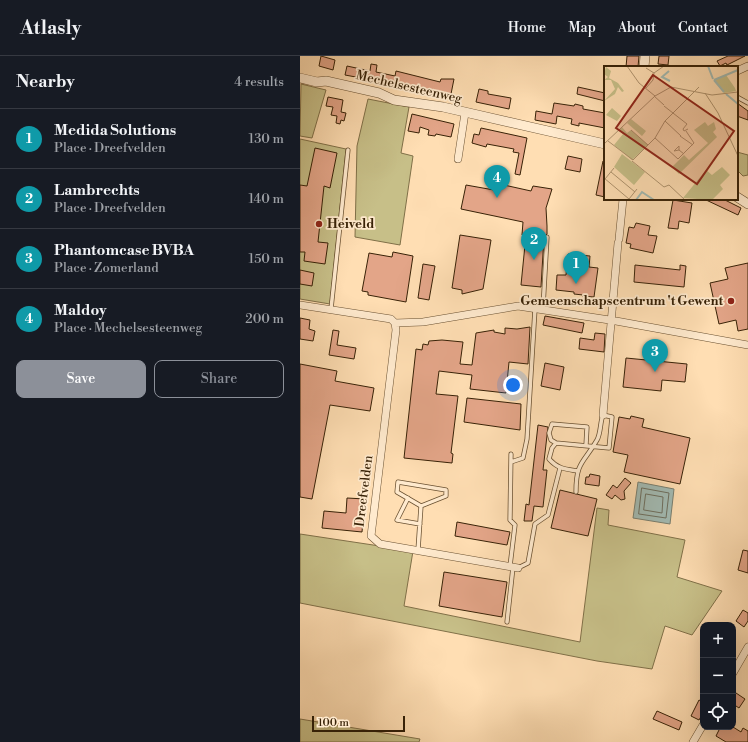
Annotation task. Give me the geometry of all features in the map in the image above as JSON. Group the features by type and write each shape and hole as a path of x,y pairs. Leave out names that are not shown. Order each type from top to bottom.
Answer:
{"street":[{"path":"644,66 645,56"},
{"path":"738,71 748,66"},
{"name":"Mechelsesteenweg","path":"300,78 317,82 326,81 379,93 394,100 443,107 604,144"},
{"name":"Mechelsesteenweg","path":"458,159 465,113"},
{"path":"738,198 748,204"},
{"path":"603,415 623,200"},
{"path":"300,304 391,319 395,323 428,321 507,307 539,308 748,345"},
{"name":"Dreefvelden","path":"395,323 396,330 371,536 380,544 514,567"},
{"path":"736,668 748,647"},
{"path":"693,742 700,730"}],"lane":[{"path":"738,97 748,102"},
{"path":"331,310 348,150"},
{"path":"511,462 523,458 527,439 547,237"},
{"path":"576,492 578,471 593,446 598,438 603,415 612,417 609,448 593,446 586,445 556,443 551,440 549,433 552,424 587,427 586,445"},
{"path":"556,443 552,448 549,459 560,468 578,471"},
{"path":"507,622 514,567 515,525 510,520 511,454"},
{"path":"514,567 528,563 535,524 548,515 560,468"},
{"path":"398,482 446,490 446,496 421,506 397,492 398,482"},
{"path":"408,498 397,520 420,524"},
{"path":"418,550 421,506"}],"shaded area":[{"path":"301,84 326,90 312,138 300,136"},
{"path":"368,99 409,107 401,153 413,156 400,245 355,237 357,146"},
{"name":"Heiveld","path":"300,139 346,149 330,304 300,299"},
{"path":"738,152 748,155 748,175 743,176 738,171"},
{"path":"597,508 609,510 608,525 685,540 677,577 722,591 692,635 665,626 652,669 597,661 300,603 300,534 413,551 404,606 580,642"},
{"path":"300,719 420,739 419,742 300,742"}],"water":[{"path":"638,482 674,489 670,524 633,518"}],"building":[{"path":"321,56 335,60 333,70 319,66"},
{"path":"627,56 639,56 638,66 626,66"},
{"path":"659,56 669,56 668,65 658,64"},
{"path":"728,56 745,56 727,65 726,63 720,66 717,61"},
{"path":"371,64 377,65 376,72 395,76 396,71 440,82 441,79 454,79 451,94 433,94 410,87 345,75 347,66 370,71"},
{"path":"578,87 604,93 604,101 577,94"},
{"path":"479,89 488,91 488,94 511,98 509,109 476,102"},
{"path":"328,97 343,100 341,112 346,113 344,121 341,120 340,124 336,123 337,116 331,115 333,107 326,106"},
{"path":"554,103 583,106 583,109 604,113 604,128 579,123 579,126 571,124 572,119 557,116 556,124 535,120 536,111 552,114"},
{"path":"738,104 748,111 748,120 738,116"},
{"path":"412,114 454,124 451,137 436,134 435,136 428,135 429,130 420,127 419,133 408,131"},
{"path":"481,128 527,138 520,175 515,174 519,153 513,152 514,149 487,144 486,147 472,143 474,134 479,135"},
{"path":"315,148 337,153 330,188 324,186 318,242 328,243 325,264 304,261 305,252 300,252 300,185 307,186"},
{"path":"568,156 582,159 580,172 565,169"},
{"path":"603,161 604,161 604,197 596,195"},
{"path":"495,183 531,191 533,186 552,189 546,208 547,234 544,237 541,287 521,285 526,235 522,235 523,222 461,209 466,185 494,190"},
{"path":"673,200 692,203 689,223 679,221 678,229 668,228"},
{"path":"706,200 725,200 741,208 738,215"},
{"path":"636,223 650,226 648,235 657,236 653,253 630,248 631,244 626,243 629,227 634,228"},
{"path":"460,235 491,240 483,289 462,294 462,290 452,288"},
{"path":"393,252 413,256 406,302 368,295 368,292 362,291 369,253 392,257"},
{"path":"568,254 590,256 589,267 598,268 594,297 574,294 574,292 556,290 557,275 566,275"},
{"name":"Gemeenschapscentrum 't Gewent","path":"748,263 748,329 738,331 736,320 719,324 710,283 728,279 725,268"},
{"path":"423,264 435,266 429,300 418,298"},
{"path":"635,265 680,270 680,265 686,266 684,287 634,282"},
{"path":"300,270 314,273 312,286 300,284"},
{"path":"545,316 584,323 582,333 543,325"},
{"path":"300,318 310,320 309,329 315,331 313,341 300,339"},
{"path":"530,327 528,364 509,362 506,393 470,389 472,375 439,371 436,394 458,396 451,453 453,454 452,463 404,458 416,349 422,350 423,344 428,345 429,341 442,340 463,342 460,364 472,365 476,333 494,330 494,332 505,334 505,328 517,329"},
{"path":"333,330 339,331 337,345 356,348 354,359 329,355"},
{"path":"595,333 605,334 604,352 579,349 580,338 594,340"},
{"path":"626,358 687,364 685,382 662,380 661,391 623,387"},
{"path":"545,363 564,367 560,390 541,386"},
{"path":"300,364 337,371 335,381 374,388 370,411 330,405 312,499 300,497"},
{"path":"467,398 521,404 520,430 464,422"},
{"path":"631,416 644,419 642,427 690,438 680,484 624,472 628,455 613,452 619,417 630,419"},
{"path":"538,425 548,427 543,470 547,470 543,507 534,506 532,521 524,521 526,504 529,505"},
{"path":"590,474 600,476 599,486 585,484 586,477 589,477"},
{"path":"625,478 631,483 624,491 625,499 621,500 615,495 612,499 606,495 613,485 617,488"},
{"path":"560,490 597,499 588,536 551,528"},
{"path":"347,498 365,499 362,532 322,528 324,511 346,513"},
{"path":"457,522 510,532 507,545 455,536"},
{"path":"743,550 748,551 748,573 738,570"},
{"path":"444,572 507,582 502,617 439,606"},
{"path":"743,610 748,613 748,621 744,627 736,621"},
{"path":"736,693 745,699 739,708 736,706"},
{"path":"699,700 700,700 699,720 691,716"},
{"path":"657,711 682,722 679,730 653,719"},
{"path":"743,728 748,731 748,742 726,742 716,736 719,730 736,729 741,732"}],"place":[{"name":"Maldoy","path":"497,198"},
{"name":"Heiveld","path":"319,224"},
{"name":"Lambrechts","path":"534,260"},
{"name":"Medida Solutions","path":"576,284"},
{"name":"Gemeenschapscentrum 't Gewent","path":"731,301"},
{"name":"Phantomcase BVBA","path":"655,372"}]}
